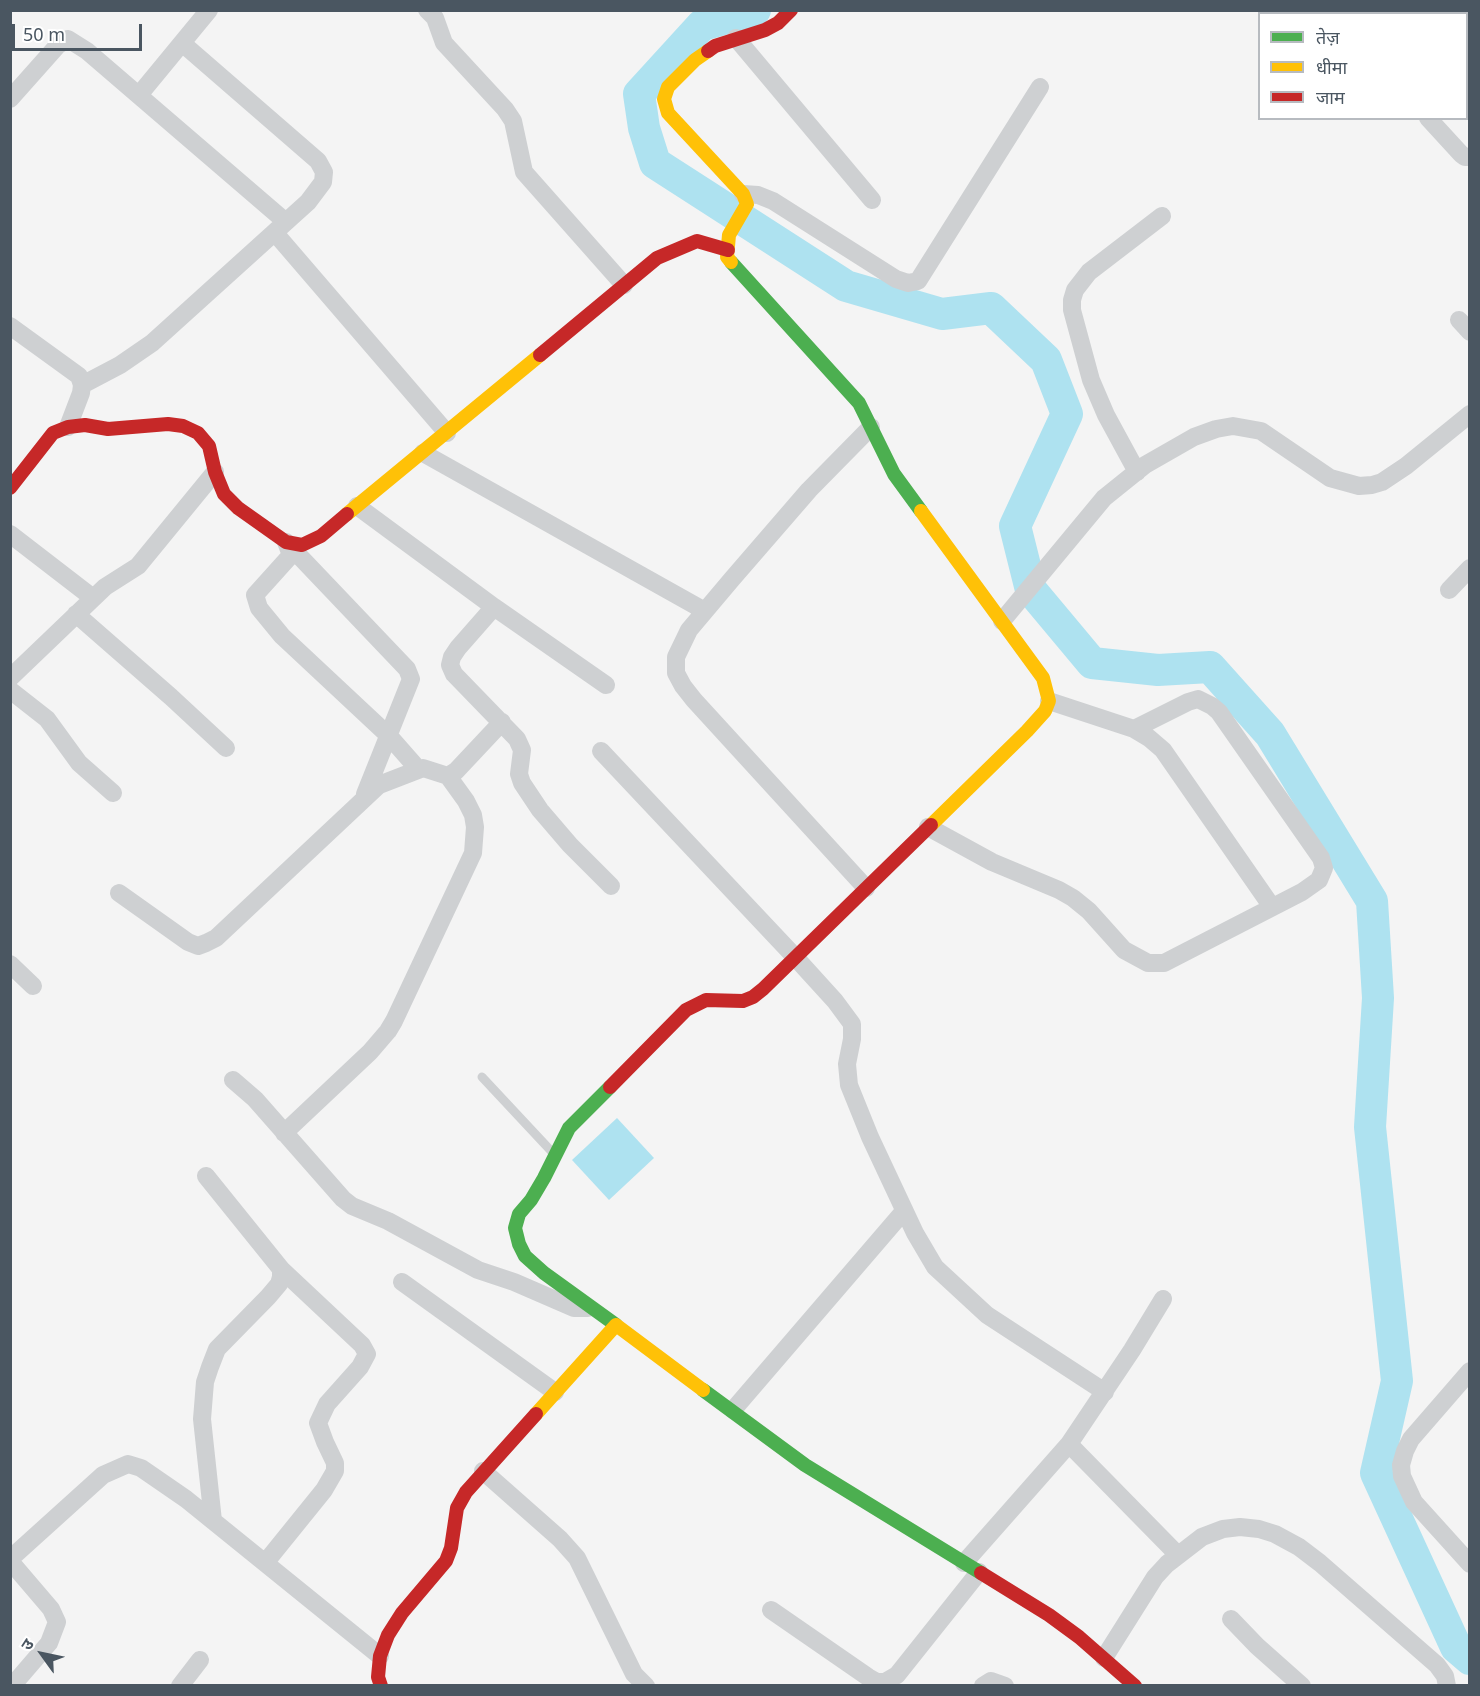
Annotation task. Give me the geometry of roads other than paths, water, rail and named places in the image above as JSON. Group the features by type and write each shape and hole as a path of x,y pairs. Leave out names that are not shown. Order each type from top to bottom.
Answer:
{"street":[{"path":"139,95 209,10"},
{"path":"427,10 435,18 444,43 505,109 513,121 524,172 624,285"},
{"path":"745,199 668,113 664,99 669,87 695,60 715,46 765,30 778,23 791,10"},
{"path":"736,38 872,200"},
{"path":"10,99 58,45 68,39 87,51 139,95 280,228 447,433"},
{"path":"82,385 120,365 152,343 308,202 323,182 324,172 318,161 182,43"},
{"path":"1040,87 918,281 908,283 896,279 773,201 758,195 745,199 729,235 727,257 859,403 894,474 1043,678 1049,701 1045,711 753,997 732,1002 706,1000 686,1010 569,1128 544,1178 531,1200 519,1214 515,1228 525,1256 544,1273 805,1465 1048,1615 1104,1658 1126,1683"},
{"path":"1430,120 1461,154 1470,157"},
{"path":"1137,471 1106,416 1091,380 1072,310 1072,300 1075,290 1089,272 1162,216"},
{"path":"286,542 302,545 321,536 657,258 697,241 728,250"},
{"path":"10,326 79,376 82,385 68,427"},
{"path":"1002,621 1097,506 1137,471 1194,437 1233,426 1261,431 1330,478 1359,486 1372,485 1382,482 1406,466 1470,414"},
{"path":"10,488 54,433 68,427 85,425 108,429 168,424 183,426 198,433 209,446 215,472 224,494 238,508 286,542 407,669 411,679 364,798"},
{"path":"866,888 682,687 676,673 676,657 689,630 705,611 809,490 871,427"},
{"path":"423,453 705,611"},
{"path":"10,678 105,587 138,566 215,472"},
{"path":"357,506 494,607 606,685"},
{"path":"10,534 93,598"},
{"path":"286,542 291,555 255,596 259,608 282,636 389,736 418,769"},
{"path":"1449,590 1470,568"},
{"path":"494,607 458,648 450,665 454,674 517,739 522,750 519,774 522,783 540,810 570,845 611,886"},
{"path":"76,614 226,748"},
{"path":"10,690 46,719 79,763 113,793"},
{"path":"928,827 972,852 1073,898 1089,911 1124,950 1148,963 1164,963 1314,885 1323,876 1324,868 1321,858 1219,712 1205,701 1197,699 1188,702 1134,729"},
{"path":"1049,701 1134,729 1163,750 1272,907"},
{"path":"448,776 456,771 502,722"},
{"path":"601,751 795,957 852,1024 852,1039 847,1064 849,1084 904,1211 935,1267 987,1315 1105,1392"},
{"path":"119,893 188,942 198,946 216,938 379,785 423,768 448,776 466,801 473,815 475,827 473,853 391,1026 370,1052 284,1132"},
{"path":"10,964 33,986"},
{"path":"233,1080 255,1099 343,1199 352,1206 388,1221 478,1270 514,1282 574,1308 593,1309"},
{"path":"206,1176 281,1269 362,1345 367,1354 360,1367 327,1404 318,1423 335,1463 335,1471 324,1490 265,1563"},
{"path":"733,1410 904,1211"},
{"path":"213,1521 202,1419 205,1382 217,1349 279,1284 281,1269"},
{"path":"402,1282 555,1392"},
{"path":"771,1610 868,1677 885,1682 897,1675 972,1567 1069,1444 1105,1392 1163,1299"},
{"path":"381,1686 378,1677 380,1656 388,1635 402,1613 446,1561 451,1548 457,1508 466,1492 616,1325"},
{"path":"1470,1371 1411,1439 1401,1465 1402,1476 1414,1502 1470,1564"},
{"path":"1069,1444 1178,1555"},
{"path":"12,1686 49,1643 57,1622 51,1609 10,1560 103,1475 128,1464 141,1468 159,1480 213,1521 380,1656"},
{"path":"483,1471 553,1533 577,1558 636,1682"},
{"path":"1104,1658 1155,1577 1178,1555 1202,1537 1223,1529 1259,1528 1299,1547 1320,1563 1426,1655 1445,1676 1447,1686"},
{"path":"1231,1619 1302,1686"},
{"path":"180,1686 200,1660"},
{"path":"983,1686 991,1681 1005,1686"}],"lane":[{"path":"482,1077 555,1155"}],"water":[{"path":"617,1118 654,1158 609,1200 572,1160"}],"waterway":[{"path":"755,10 702,25 639,94 644,128 655,163 846,286 942,314 991,308 1046,360 1067,414 1015,526 1031,590 1092,663 1158,670 1210,667 1270,734 1372,901 1378,998 1370,1127 1397,1381 1376,1473 1456,1647 1470,1659"}]}
